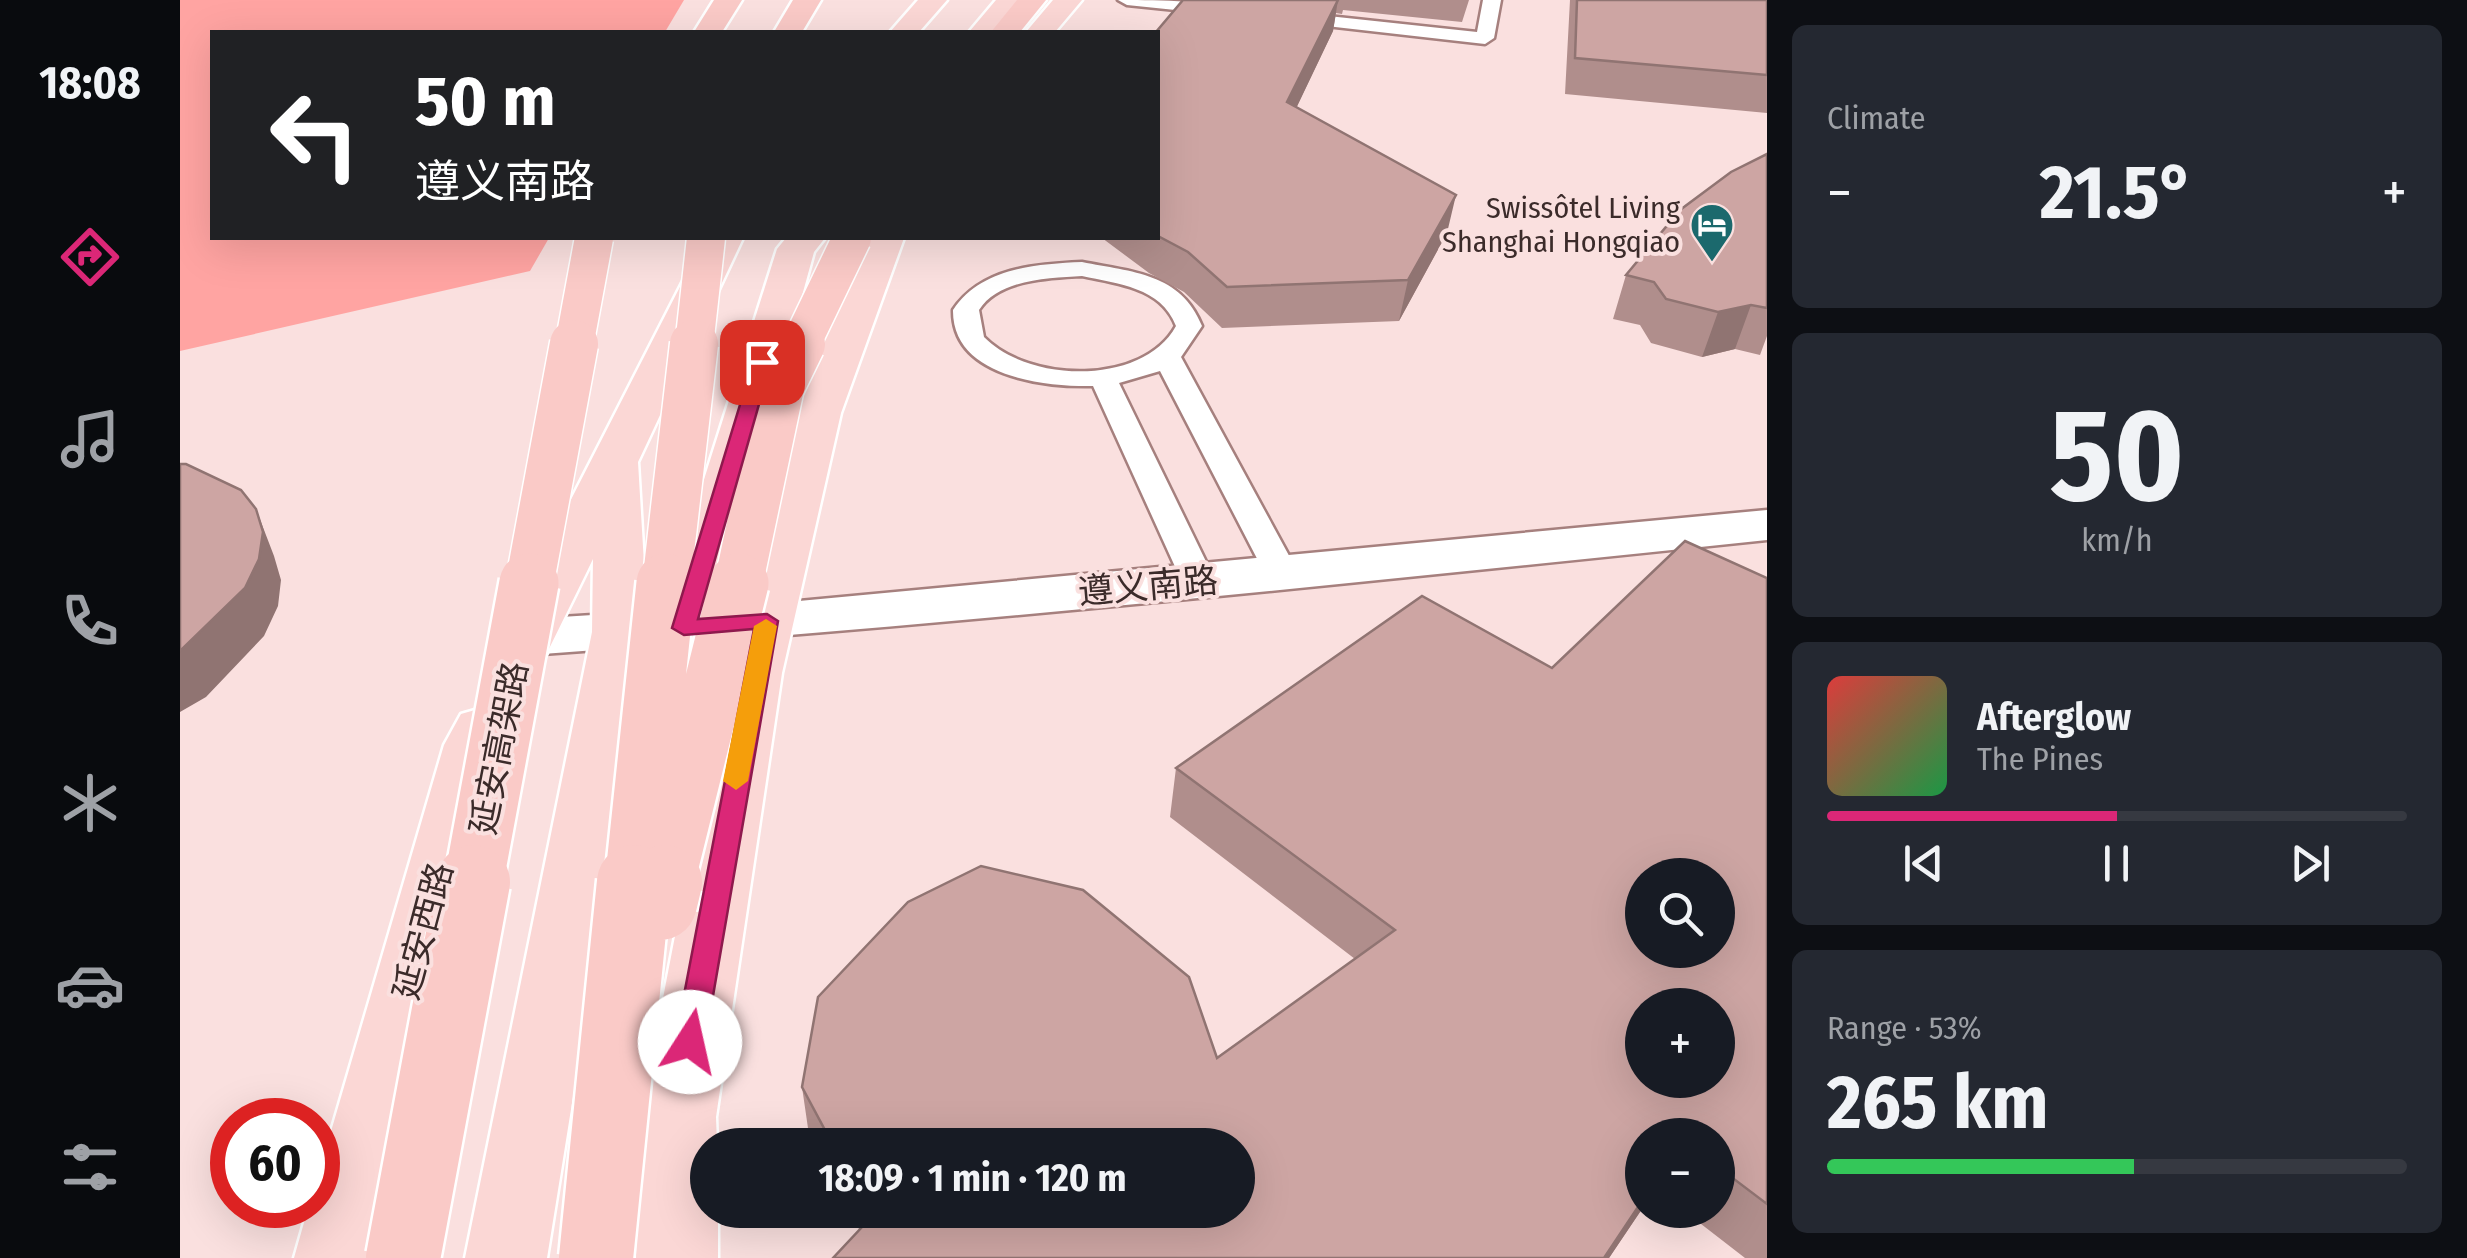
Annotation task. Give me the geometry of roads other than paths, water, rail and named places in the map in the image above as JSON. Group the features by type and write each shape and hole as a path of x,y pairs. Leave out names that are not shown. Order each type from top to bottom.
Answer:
{"highway":[{"path":"789,30 808,0"},
{"path":"1006,30 1032,0"},
{"path":"709,30 727,1"},
{"name":"延安高架路","path":"403,1258 594,240"},
{"path":"596,1258 706,240"},
{"path":"613,1095 734,605 780,387 851,240"}],"main road":[{"path":"906,30 933,0"},
{"path":"985,30 1011,0"},
{"path":"1042,30 1068,0"},
{"name":"延安西路","path":"334,1258 474,745 723,240"},
{"path":"506,1258 652,630 796,249 804,240"},
{"path":"678,1258 678,1116 767,621 818,413 885,240"},
{"path":"615,1258 652,630 617,459"}],"street":[{"name":"遵义南路","path":"529,637 767,621 1199,582 1767,525"}],"lane":[{"path":"1127,0 1235,11"},
{"path":"1274,15 1486,38 1492,0"},
{"path":"1082,269 1146,282 1186,309 1191,326 1185,344 1168,359 1141,372 1103,378 1062,378 1023,371 992,358 971,341 964,322 969,304 1001,282 1048,270 1082,269"},
{"path":"1168,359 1282,574"},
{"path":"1103,378 1199,582"}],"place":[{"name":"Swissôtel Living Shanghai Hongqiao","path":"1712,263"}]}
